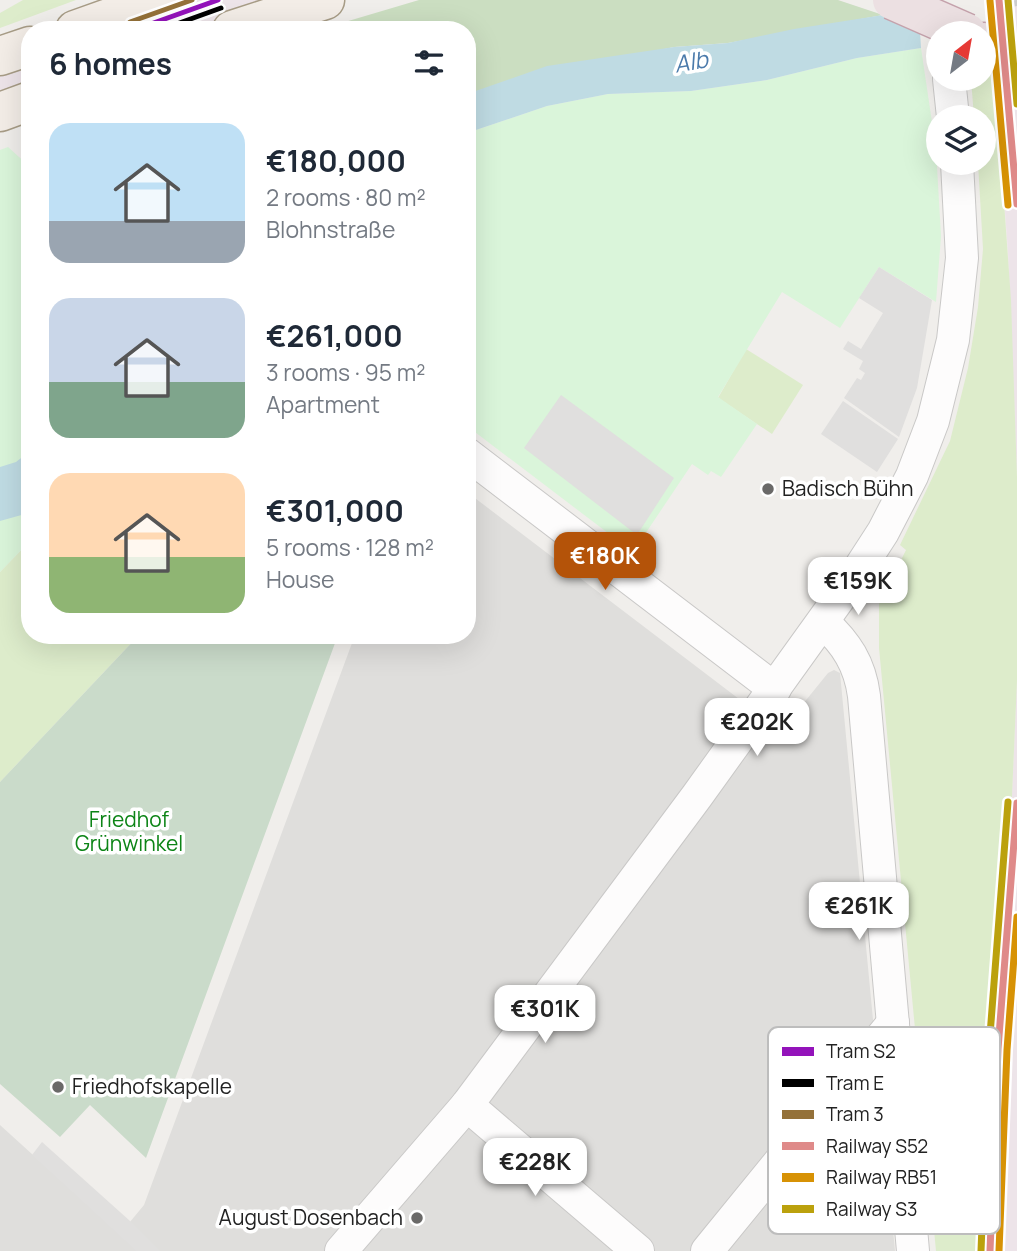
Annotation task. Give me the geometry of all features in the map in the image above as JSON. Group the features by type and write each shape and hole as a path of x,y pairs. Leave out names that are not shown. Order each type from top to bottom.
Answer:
{"highway":[{"path":"892,0 940,21"},
{"path":"996,50 1017,63"}],"main road":[{"path":"100,21 159,0"},
{"path":"264,21 325,0"},
{"path":"0,56 21,49"},
{"path":"0,111 21,104"},
{"path":"0,135 21,128"}],"street":[{"path":"941,0 943,21"},
{"path":"341,1251 467,1105 775,689 883,531 912,475 933,421 953,340 962,258 958,175"},
{"path":"476,461 775,689"},
{"path":"823,622 842,639 861,674 893,1027"},
{"path":"890,1027 893,1023"},
{"path":"467,1105 638,1251"},
{"path":"706,1251 768,1175"}],"shaded area":[{"path":"199,0 278,0 215,21 140,21"},
{"path":"985,0 1017,0 1017,477 1008,251 996,90 996,21 988,21"},
{"path":"21,63 21,90 0,97 0,70"},
{"path":"879,267 932,300 917,388 899,437 844,398 857,378 861,380 865,373 859,369 863,361 843,349 848,341 861,349 883,313 859,298"},
{"path":"561,395 674,478 637,535 524,448"},
{"path":"843,401 898,439 877,472 821,434"},
{"path":"476,499 781,731 828,673 834,670 840,673 874,1027 768,1027 768,1234 893,1234 895,1251 0,1251 0,1125 120,1234 144,1205 352,644 476,644"},
{"path":"1017,680 1017,1251 981,1251 982,1234 1000,1234 1000,1027 990,1027 1012,796"},
{"path":"42,1142 160,1251 136,1251 32,1155"}],"green space":[{"path":"23,0 76,0 0,28 0,13"},
{"path":"419,0 838,0 883,15 728,43 674,47 503,83 476,91 476,21 348,21"},
{"path":"921,48 929,105 926,105 926,175 937,175 941,236 936,302 879,267 840,328 782,292 718,397 757,424 721,477 711,471 708,475 692,464 633,552 476,433 476,130 547,106 608,94 691,91 767,80 857,58"},
{"path":"996,90 1011,300 1017,477 1017,680 1012,796 990,1027 915,1027 879,648 879,604 906,550 900,545 950,441 968,368 978,307 983,249 979,175 996,175 996,105 973,105 972,91"},
{"path":"8,147 21,159 21,550 0,572 0,150"},
{"path":"746,349 803,385 772,434 718,398"},
{"path":"21,550 21,644 130,644 0,782 0,572"},
{"name":"Friedhof Grünwinkel","path":"130,644 335,644 146,1158 90,1105 60,1137 0,1084 0,782"},
{"path":"934,1234 982,1234 981,1251 936,1251"}],"water":[{"name":"Alb","path":"883,15 920,31 921,48 857,58 767,80 691,91 608,94 547,106 476,130 476,91 547,66 674,47 728,43"},
{"path":"21,458 21,515 0,521 0,467"}],"railway":[{"path":"1016,0 1017,6"}],"tram line":[{"name":"3","path":"133,21 192,0"},
{"name":"S2","path":"159,21 218,0"},
{"name":"E","path":"185,21 221,8"}],"rail line":[{"name":"S52","path":"999,0 1017,204"},
{"name":"S3","path":"1008,0 1017,104"},
{"name":"RB51","path":"990,1 1008,205"},
{"name":"S3","path":"991,1027 1008,802"},
{"name":"S52","path":"1000,1027 1017,803"},
{"name":"RB51","path":"1000,1226 1007,1050 1017,917"},
{"name":"S3","path":"981,1251 982,1234"},
{"name":"S52","path":"990,1251 991,1234"},
{"name":"RB51","path":"999,1251 1000,1234"}],"place":[{"name":"Badisch Bühn","path":"768,489"},
{"name":"Friedhofskapelle","path":"58,1087"},
{"name":"August Dosenbach","path":"417,1218"}]}
